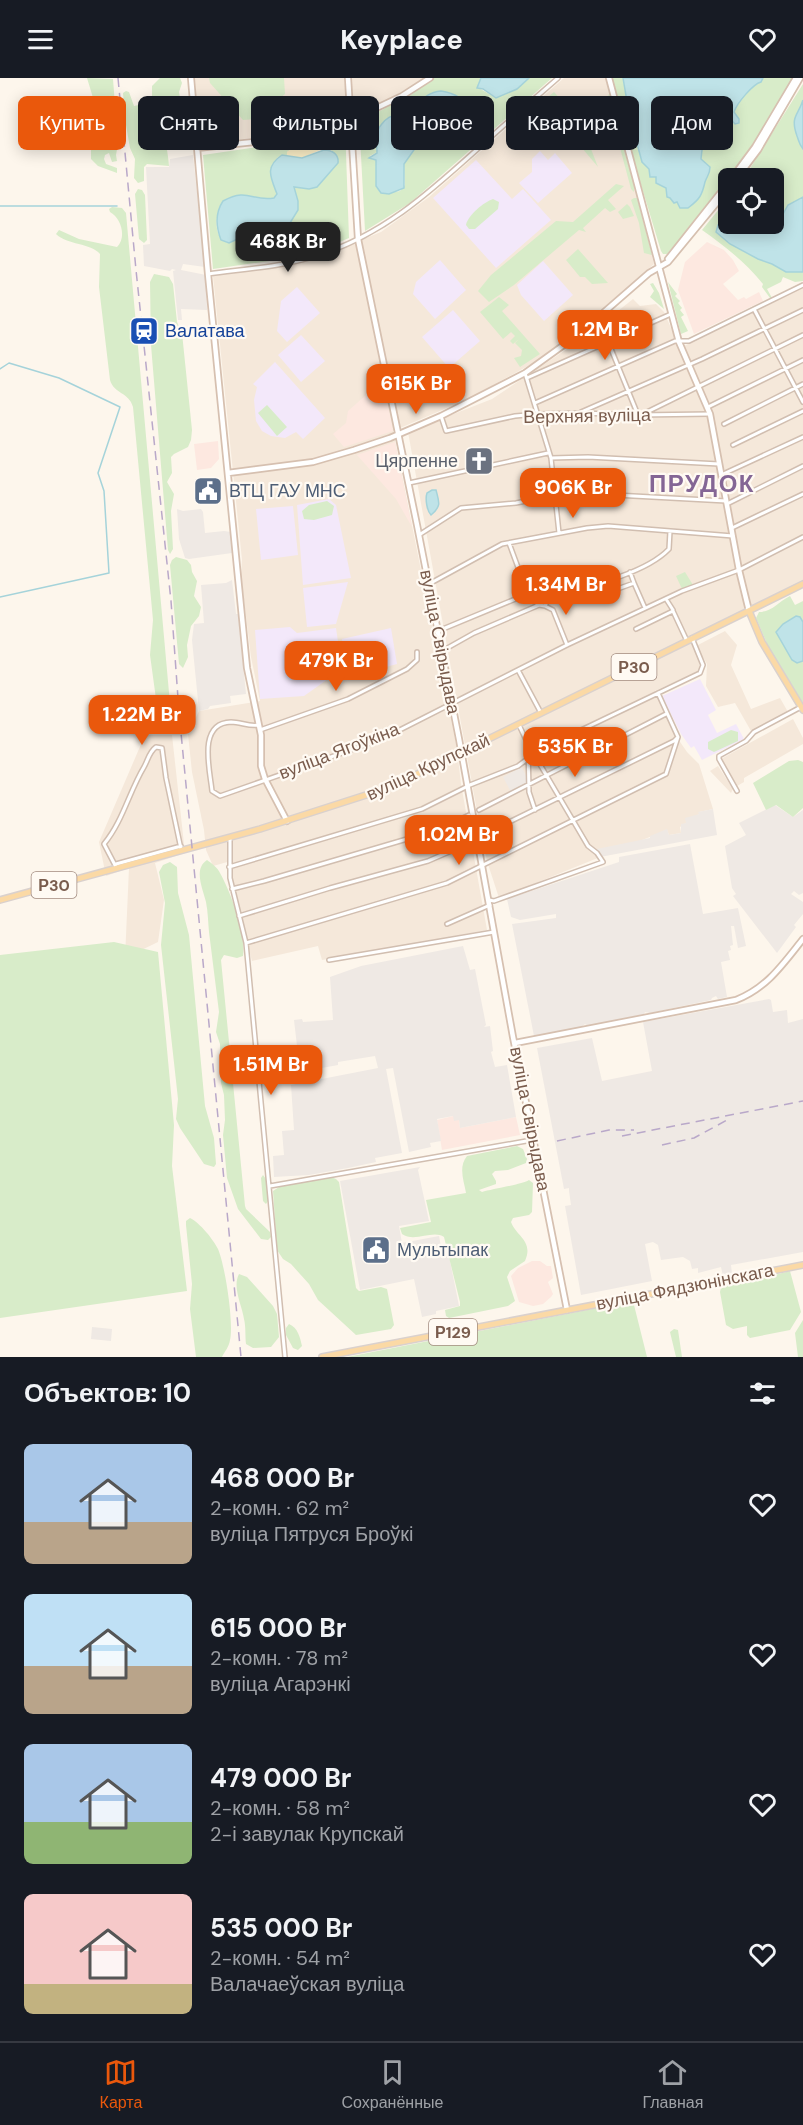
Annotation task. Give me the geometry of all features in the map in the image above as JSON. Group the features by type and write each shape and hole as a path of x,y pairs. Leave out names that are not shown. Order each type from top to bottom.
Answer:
{"main road":[{"path":"191,78 193,96"},
{"name":"вуліца Свірыдава","path":"348,78 349,96"},
{"path":"379,107 430,78"},
{"path":"609,78 679,342 710,414 718,464 749,611 762,642 802,709"},
{"path":"739,168 798,78"},
{"path":"744,168 758,150 798,78"},
{"path":"197,150 248,668 260,728"},
{"name":"вуліца Свірыдава","path":"353,150 358,239 452,703 567,1310"},
{"path":"660,267 718,196"},
{"path":"228,473 320,461 399,434 526,376 649,273 669,262 718,202"},
{"name":"вуліца Крупскай","path":"181,848 230,837 391,788 803,584"},
{"name":"вуліца Ягоўкіна","path":"260,728 260,762 265,779 286,820"},
{"name":"Р30","path":"0,900 181,848"},
{"path":"515,1043 746,996 760,988 778,971 803,939"},
{"name":"вуліца Фядзюнінскага","path":"567,1310 803,1264"},
{"name":"Р129","path":"322,1357 567,1310"}],"street":[{"path":"208,274 309,258 358,239 413,206 558,78"},
{"path":"535,403 675,341 689,341 803,285"},
{"path":"753,309 803,402"},
{"path":"580,413 803,310"},
{"path":"559,533 551,458 526,376 672,314"},
{"path":"598,317 639,415 803,335"},
{"path":"708,407 803,360"},
{"path":"724,424 803,384"},
{"path":"733,445 803,411"},
{"name":"Верхняя вуліца","path":"441,416 446,431 515,416 538,414 710,414"},
{"path":"721,475 803,437"},
{"path":"408,483 548,453"},
{"path":"551,458 588,457 718,464"},
{"path":"419,535 461,508 516,503 556,495 615,495 726,503 803,466"},
{"path":"731,529 803,494"},
{"path":"428,584 497,546 599,526 733,536"},
{"path":"545,606 550,596 610,580 660,558 669,549 670,531"},
{"name":"вуліца Ягоўкіна","path":"260,728 226,722 220,724 212,732 208,744 212,791 220,796 382,739 567,645 682,591 739,570 803,537"},
{"path":"508,543 526,589 525,595"},
{"path":"630,572 645,608"},
{"path":"587,600 634,583"},
{"path":"525,595 539,605 553,610 567,645"},
{"path":"437,631 525,595"},
{"path":"534,754 703,670 703,664 666,599"},
{"path":"441,651 474,633 539,605"},
{"path":"636,629 673,611"},
{"path":"260,728 348,699 407,669 417,660 417,652"},
{"path":"518,670 541,713"},
{"path":"246,943 435,888 666,774 678,737 658,693"},
{"path":"738,791 718,759 719,756 746,741 757,730 802,709"},
{"path":"479,810 666,714"},
{"path":"447,924 489,902 603,862 588,846 558,797 519,724"},
{"path":"483,835 678,737"},
{"path":"528,744 529,783 531,801 535,810"},
{"path":"116,866 104,844 118,824 136,779 150,753 156,747 162,748 164,754 166,778 181,848"},
{"path":"229,867 423,809 518,766 530,757"},
{"path":"232,889 441,829 469,815"},
{"path":"230,837 229,867 232,889 246,943 285,1357"},
{"path":"239,916 428,861 474,841"},
{"path":"329,960 494,932"},
{"path":"270,1186 534,1139"}],"shaded area":[{"path":"195,78 344,78 346,96 251,96 251,138 239,139 239,96 196,96"},
{"path":"350,78 425,78 379,105 379,96 352,96"},
{"name":"Валатава","path":"564,78 607,78 612,96 544,96"},
{"name":"Валатава","path":"506,129 506,150 625,150 654,264 573,335 535,362 468,399 393,431 457,749 487,930 322,960 318,946 252,961 233,887 231,861 213,866 206,850 192,772 188,734 199,711 260,701 251,657 241,575 242,560 213,276 284,264 346,246 381,232 429,197 482,150 494,150 494,140"},
{"path":"540,151 548,160 555,153 572,173 538,203 519,183 532,172 532,159"},
{"path":"193,155 205,267 183,264 181,270 206,275 207,310 181,309 182,320 178,320 173,271 176,270 144,266 143,245 150,244 146,167 169,167 170,159"},
{"path":"476,160 512,199 523,189 551,220 496,268 433,198"},
{"path":"707,242 724,250 739,271 723,284 738,300 744,297 746,299 759,292 763,301 694,334 678,290 685,262"},
{"path":"440,260 466,290 435,319 413,294 416,282"},
{"path":"543,261 573,295 544,321 521,295 517,285"},
{"path":"297,287 320,313 287,342 277,331 281,301"},
{"path":"803,287 803,582 692,637 701,670 655,691 676,736 699,764 713,809 699,812 680,827 681,833 669,835 667,830 499,898 487,861 477,811 408,432 492,399 588,335 633,299 640,306 656,304 664,312 678,344 684,346"},
{"path":"453,310 480,341 449,368 422,337"},
{"path":"301,335 325,361 301,382 278,355"},
{"path":"275,362 325,418 303,439 296,432 285,438 271,436 262,431 256,421 254,400 257,387 253,384"},
{"path":"383,380 393,431 344,447 333,434 346,423 348,411"},
{"path":"218,441 219,459 211,468 197,470 194,444"},
{"path":"395,442 412,527 396,499 357,455"},
{"path":"329,499 336,505 351,578 303,585 297,505"},
{"path":"293,506 298,555 261,560 256,509"},
{"path":"177,509 183,511 201,509 205,533 231,532 232,553 185,558 179,539"},
{"path":"232,580 236,614 238,614 246,694 230,696 231,703 210,706 208,709 199,711 192,640 194,624 204,623 201,585 226,583"},
{"path":"348,582 336,624 307,627 303,588"},
{"path":"290,627 297,633 336,628 342,669 304,696 260,699 255,630"},
{"path":"391,628 397,664 348,677 342,639"},
{"path":"725,631 737,645 731,665 751,709 780,698 788,712 751,731 735,703 718,707 706,686 707,664 696,646"},
{"path":"700,679 716,710 708,715 717,733 736,724 744,739 702,760 694,746 691,748 681,734 662,696"},
{"path":"793,719 803,738 803,744 744,778 744,782 737,786 721,759"},
{"path":"145,735 172,735 185,853 155,863 164,900 158,942 125,958 129,868 106,876 99,842"},
{"path":"718,766 733,789 731,793 710,771"},
{"path":"522,767 527,778 526,785 511,792 503,777"},
{"path":"775,805 793,817 803,810 803,893 799,895 794,891 791,894 803,902 803,914 777,953 733,896 736,894 732,888 725,846 746,835 739,823"},
{"path":"713,809 717,835 600,857 597,851 597,849 650,838 667,829 669,835 681,833 681,824 686,823 685,818"},
{"path":"690,844 703,914 738,908 746,946 738,948 734,926 731,926 733,945 728,951 730,960 721,962 727,997 718,999 716,996 711,1000 534,1036 512,924 556,918 556,914 520,920 511,917 507,899 619,862 619,857"},
{"path":"463,946 470,970 475,969 486,1025 484,1027 490,1026 493,1051 491,1052 495,1067 507,1065 516,1117 460,1128 459,1120 454,1121 453,1116 437,1119 441,1141 430,1143 431,1147 409,1152 393,1068 386,1069 402,1153 375,1158 376,1162 348,1168 309,1175 274,1177 273,1156 284,1155 282,1131 294,1130 291,1085 378,1068 375,1056 338,1062 338,1065 300,1072 294,1020 302,1019 303,1022 333,1020 330,977 361,966"},
{"path":"769,999 773,1012 787,1010 788,1023 803,1019 803,1252 731,1265 732,1274 723,1276 721,1267 698,1273 698,1268 692,1269 690,1261 683,1257 661,1260 658,1245 653,1242 645,1244 652,1281 581,1295 565,1206 571,1205 569,1188 564,1189 537,1048 592,1038 602,1081 652,1071 643,1022"},
{"path":"453,1116 459,1120 460,1128 516,1117 520,1135 442,1150 437,1120"},
{"path":"420,1167 418,1170 429,1221 399,1226 402,1243 439,1236 443,1257 449,1256 459,1306 422,1317 414,1279 360,1290 340,1181"},
{"path":"532,1261 540,1261 551,1266 553,1278 548,1282 553,1294 551,1297 543,1304 533,1306 519,1302 511,1276 518,1268"},
{"path":"92,1327 112,1329 111,1341 91,1339"}],"green space":[{"path":"87,78 113,79 114,96 92,96"},
{"path":"160,78 180,78 182,83 180,96 152,96 152,86"},
{"path":"209,78 284,78 285,94 283,96 251,96 251,119 243,120 239,116 239,96 222,96 210,83"},
{"path":"433,78 481,78 477,87 493,96 456,96 443,91 434,96 409,96 411,92"},
{"path":"529,78 552,78 532,96 506,96 506,118 494,129 494,97 517,89"},
{"path":"612,78 794,78 754,147 738,168 718,168 718,193 667,254 661,251 631,150 639,150 639,96 617,96"},
{"path":"803,84 803,281 795,282 783,277 781,282 767,289 772,298 750,269 702,230 718,210 718,234 784,234 784,168 750,168"},
{"path":"129,92 134,106 138,105 138,150 167,150 169,166 147,164 144,167 144,181 138,183 134,178 135,159 130,148 126,125 126,96 123,96 123,93"},
{"path":"391,104 391,117 379,131 379,111"},
{"path":"91,150 117,150 117,161 112,162 109,153 104,159 106,164 117,168 117,173 98,166 91,159"},
{"path":"239,150 290,150 287,156 278,157 273,166 271,174 277,192 275,198 262,199 239,195 223,201 218,212 217,225 224,241 229,243 244,236 267,240 278,236 298,210 294,187 308,189 318,185 329,172 337,157 332,150 346,150 349,238 297,257 213,269 203,155"},
{"path":"361,150 377,150 370,156 371,159 376,160 376,187 385,194 400,191 405,185 404,164 414,150 470,150 410,203 365,231"},
{"path":"584,150 591,150 598,167"},
{"path":"621,150 624,150 634,192 631,189"},
{"path":"616,184 624,186 608,200 616,209 610,212 605,208 583,228 586,232 579,230 514,285 489,302 478,291 491,275 556,221 573,222"},
{"path":"138,189 142,190 145,195 147,240 144,243 139,239 135,194"},
{"path":"637,198 652,255 644,253 639,223 631,200"},
{"path":"493,199 499,202 498,209 475,229 469,229 466,225 467,221 473,213"},
{"path":"627,204 634,216 623,219 618,212"},
{"path":"122,208 126,213 172,726 168,731 159,721 150,655 153,620 133,407 128,398 112,385 110,380 99,287 100,254 96,250 61,238 56,234 59,230 79,239 117,247 122,233 120,223 110,212 109,209"},
{"path":"578,249 608,283 592,284 585,277 580,277 566,260"},
{"path":"154,274 169,277 173,284 177,322 182,333 192,430 188,447 171,457 172,473 167,482 174,494 171,511 173,549 170,554 151,345 150,282"},
{"path":"668,282 680,301 678,303 682,308 680,310 684,315 681,317 688,331 681,334"},
{"path":"653,283 664,309 650,297 654,291 650,284"},
{"path":"499,297 509,305 502,311 540,354 520,367 514,358 521,356 522,350 515,343 519,339 513,344 510,341 515,336 511,332 503,339 480,312"},
{"path":"267,405 287,427 277,436 258,413"},
{"path":"327,501 334,506 332,515 314,520 304,519 302,511 309,505"},
{"path":"176,557 187,560 191,565 197,581 194,596 201,607 199,616 191,626 187,645 188,657 183,668 179,664 170,565"},
{"path":"685,572 693,585 682,589 676,576"},
{"path":"790,596 795,605 803,601 803,703 768,646 756,618 759,612 771,609"},
{"path":"731,730 738,732 738,741 714,752 708,749 708,742"},
{"path":"789,761 803,762 803,808 793,817 776,805 766,810 753,783"},
{"path":"207,860 218,869 224,881 237,913 242,936 243,956 237,958 224,955 221,960 245,1206 270,1232 271,1237 268,1240 261,1239 238,1209 227,1178 223,1135 224,1095 221,1083 220,1044 216,1032 219,1012 207,906 200,874"},
{"path":"170,862 177,867 178,893 189,935 205,1106 214,1138 216,1164 214,1167 204,1164 176,1119 178,1099 161,945 165,903 159,872 163,865"},
{"path":"114,942 158,952 174,1125 172,1166 187,1291 0,1318 0,955"},
{"path":"517,1146 523,1149 527,1159 526,1163 508,1170 495,1171 492,1174 496,1184 479,1190 482,1192 529,1180 533,1183 532,1212 529,1215 513,1218 511,1222 527,1248 525,1261 510,1271 507,1277 515,1301 508,1306 449,1318 445,1310 460,1306 460,1302 444,1237 435,1234 407,1236 402,1234 400,1228 431,1222 426,1200 466,1193 462,1169 467,1156"},
{"path":"263,1175 266,1179 268,1201 266,1204 263,1201 261,1178"},
{"path":"331,1177 339,1182 356,1288 359,1291 381,1287 387,1289 394,1325 391,1329 356,1335 318,1300 309,1284 277,1250 273,1191 279,1187"},
{"path":"190,1218 202,1227 213,1241 218,1249 223,1268 230,1308 231,1332 229,1345 222,1357 196,1357 190,1309 192,1284 186,1225 186,1221"},
{"path":"790,1271 801,1312 790,1330 750,1338 747,1335 747,1326 733,1329 726,1325 720,1292 722,1283 742,1279 755,1280"},
{"path":"239,1274 247,1277 273,1306 277,1314 279,1337 271,1347 253,1348 246,1344 245,1322 237,1290"},
{"path":"633,1301 647,1357 347,1357"},
{"path":"803,1320 803,1357 798,1357 795,1333"},
{"path":"289,1324 297,1330 302,1346 298,1350 293,1348 286,1335 286,1328"},
{"path":"674,1329 678,1330 682,1357 676,1357 670,1332"}],"sand":[{"path":"290,150 320,150 302,158 287,156"}],"water":[{"path":"481,78 529,78 517,89 496,98 483,89 477,88"},
{"path":"623,78 763,78 746,94 736,108 734,112 739,123 735,124 733,122 733,96 651,96 651,150 702,150 701,159 710,167 700,196 688,208 680,208 677,202 674,203 667,197 666,188 656,183 656,177 650,177 649,169 642,162 639,150 639,96 626,96"},
{"path":"441,91 457,96 427,96"},
{"path":"803,100 803,149 794,124"},
{"path":"390,117 391,150 414,150 404,164 404,188 389,194 381,193 376,186 376,160 369,158 379,150 379,128"},
{"path":"324,150 334,153 338,163 317,187 309,189 294,187 298,210 278,236 267,240 244,236 229,243 221,240 217,220 223,201 238,195 274,198 277,194 270,173 276,159 282,155 302,158"},
{"path":"803,197 803,272 786,272 730,244 718,234 784,234 784,212 788,205"},
{"path":"436,490 439,504 431,515 427,508 426,498 427,493"},
{"path":"796,616 800,617 803,622 803,661 797,663 792,660 776,632 783,624"}],"waterway":[{"path":"0,206 117,206"},
{"path":"0,369 9,363 59,378 120,407 98,473 104,491 109,573 0,597"}],"railway":[{"path":"118,78 171,601 179,712 241,1357"},
{"path":"622,1136 803,1101"},
{"path":"662,1145 694,1138 729,1119"},
{"path":"557,1141 609,1130 634,1130"}],"place":[{"name":"Валатава","path":"144,331"},
{"name":"Цярпенне","path":"479,461"},
{"name":"ВТЦ ГАУ МНС","path":"208,491"},
{"name":"Мультыпак","path":"376,1250"}],"district":[{"name":"ПРУДОК","path":"702,484"}]}
